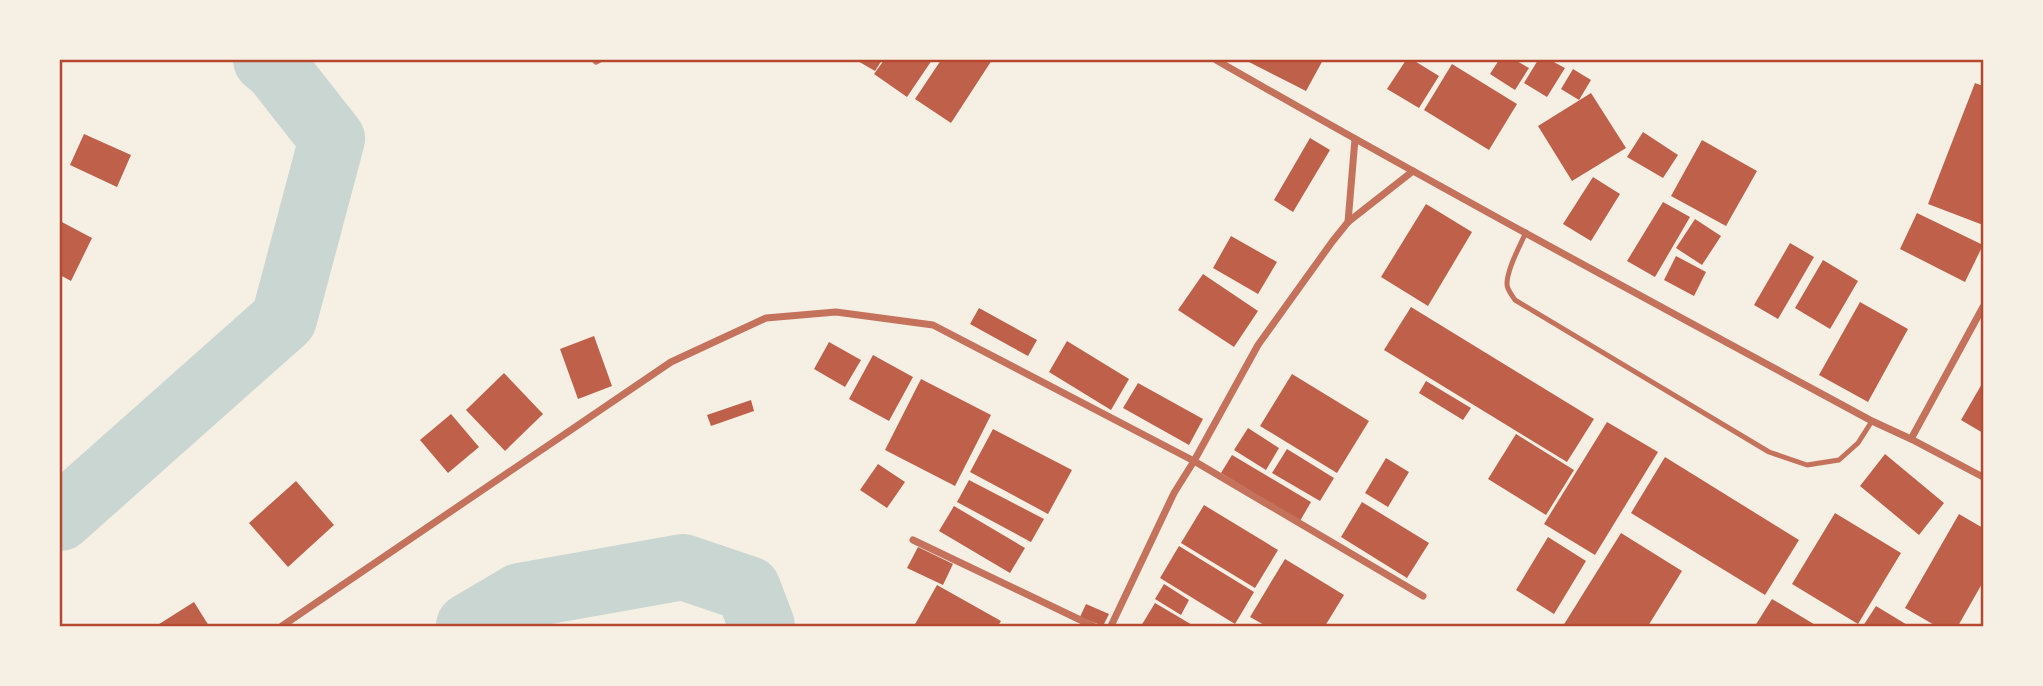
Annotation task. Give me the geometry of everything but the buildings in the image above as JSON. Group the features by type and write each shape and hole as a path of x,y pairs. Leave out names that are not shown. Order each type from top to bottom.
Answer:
{"street":[{"path":"1216,60 1354,139 1872,421 1983,477"},
{"path":"1348,222 1354,139"},
{"path":"1111,626 1174,493 1258,345 1348,222 1413,171"},
{"path":"1911,439 1983,307"},
{"path":"282,626 671,362 766,318 836,312 933,325 1194,461 1423,596"},
{"path":"913,540 1093,626"}],"lane":[{"path":"1526,232 1507,284 1515,300 1769,452 1807,465 1839,460 1858,443 1872,421"}],"waterway":[{"path":"60,518 284,319 332,139 277,69 266,60"},
{"path":"469,626 520,596 683,567 748,589 762,626"}]}
